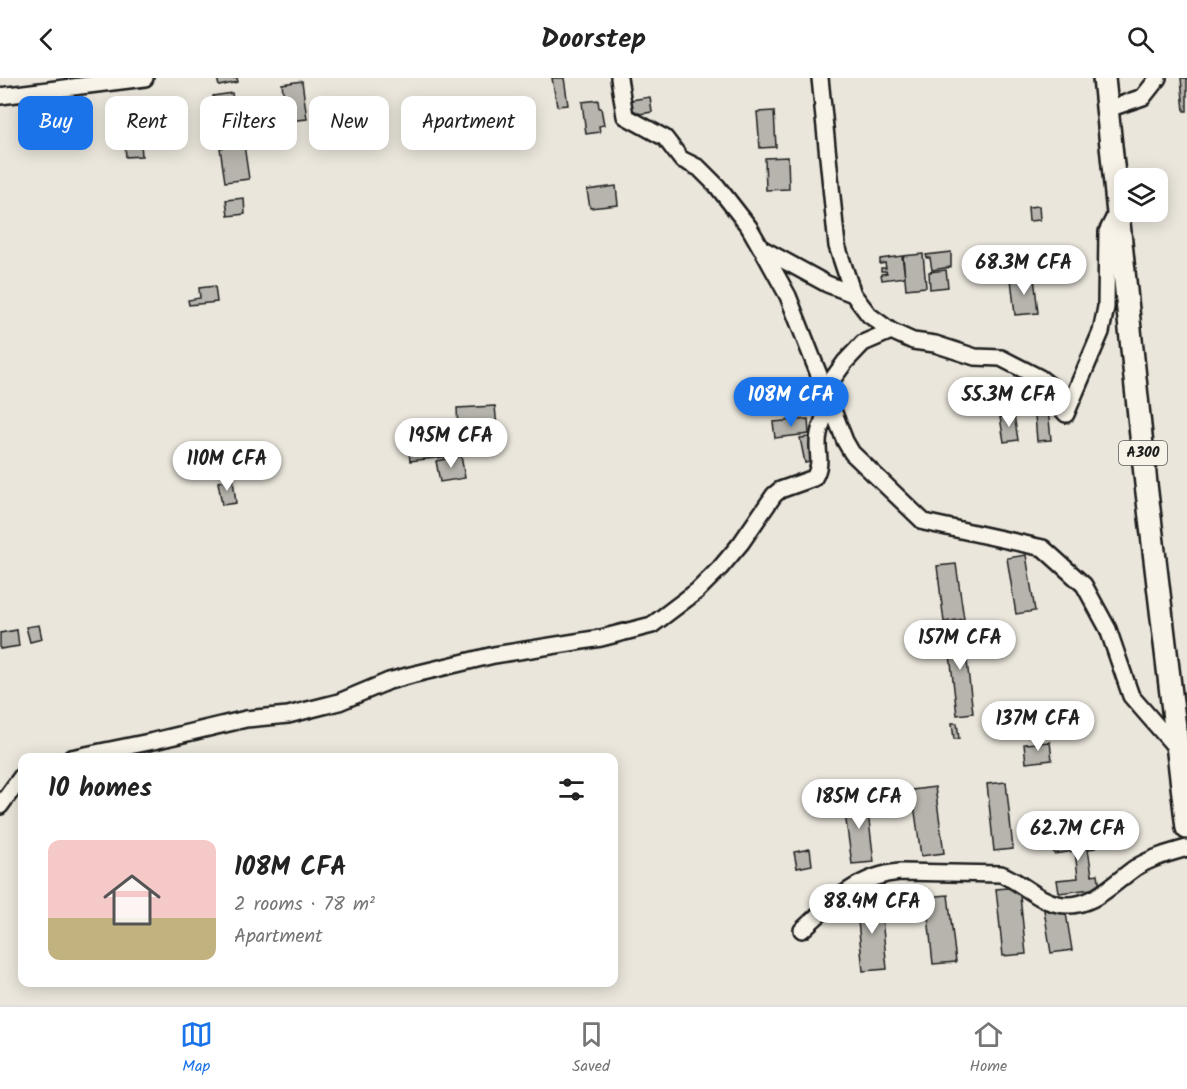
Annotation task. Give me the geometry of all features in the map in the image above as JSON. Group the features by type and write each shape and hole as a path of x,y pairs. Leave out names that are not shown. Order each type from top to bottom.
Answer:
{"highway":[{"name":"A300","path":"1104,78 1114,177"},
{"name":"A300","path":"1118,222 1146,484 1187,828"}],"street":[{"path":"0,96 145,78"},
{"path":"619,78 625,116 665,138 681,159 699,168 749,227 788,296 852,453 924,522 1042,548 1084,585 1108,629 1131,696 1178,750"},
{"path":"820,78 837,246 853,294 869,315 891,331 913,341 935,344 975,357 1001,358 1040,378 1057,391 1059,406 1066,414 1101,332 1106,307 1107,232 1114,217"},
{"path":"1108,109 1143,97 1158,78"},
{"path":"761,248 827,285 853,294"},
{"path":"96,753 246,719 288,715 339,702 389,681 494,655 601,638 652,625 697,591 720,568 741,543 774,495 780,490 814,478 821,461 818,435 828,394 845,362 863,343 891,331"},
{"path":"0,806 18,781"},
{"path":"802,930 855,885 885,874 900,872 1001,874 1046,901 1071,906 1095,898 1153,858 1187,848"}],"building":[{"path":"217,78 237,78 238,82 219,86"},
{"path":"552,78 564,78 568,105 557,106"},
{"path":"1181,78 1187,78 1187,111 1184,111"},
{"path":"302,81 307,119 297,120 297,96 284,96 282,84"},
{"path":"232,93 232,96 213,96"},
{"path":"650,97 652,112 633,115 631,100"},
{"path":"598,100 604,125 599,126 600,132 586,134 582,102"},
{"path":"774,111 776,147 760,148 757,112"},
{"path":"125,150 142,150 142,156 126,157"},
{"path":"220,150 245,150 249,179 225,182"},
{"path":"788,157 789,189 766,190 765,158"},
{"path":"616,186 618,205 590,208 587,190"},
{"path":"244,198 245,214 228,216 226,200"},
{"path":"1039,206 1040,220 1029,221 1028,207"},
{"path":"951,252 951,267 932,270 930,258 926,255"},
{"path":"923,254 926,287 906,289 903,256"},
{"path":"902,256 905,277 882,280 881,274 887,273 881,271 881,268 886,268 885,263 880,264 880,259"},
{"path":"946,270 948,287 930,289 929,272"},
{"path":"1034,277 1038,313 1015,315 1011,279"},
{"path":"215,286 217,302 189,305 188,300 200,298 199,288"},
{"path":"1046,388 1051,440 1037,441 1033,389"},
{"path":"495,406 497,428 458,430 457,408"},
{"path":"1014,415 1018,440 1004,442 1000,417"},
{"path":"808,419 809,434 775,438 773,422"},
{"path":"498,429 501,449 477,452 474,433"},
{"path":"457,435 460,455 410,461 408,442"},
{"path":"809,437 814,461 805,463 800,438"},
{"path":"461,456 465,478 440,482 436,461"},
{"path":"233,480 236,503 222,505 218,482"},
{"path":"1026,555 1035,611 1016,614 1007,558"},
{"path":"956,564 964,619 944,622 937,566"},
{"path":"39,625 42,639 30,642 26,627"},
{"path":"963,627 973,713 957,715 947,629"},
{"path":"17,630 19,646 0,649 0,633"},
{"path":"952,723 957,723 959,739 954,739"},
{"path":"1050,742 1052,760 1026,763 1024,744"},
{"path":"1006,782 1013,849 994,851 987,784"},
{"path":"935,787 944,853 921,856 912,790"},
{"path":"866,796 874,862 852,864 843,799"},
{"path":"1093,833 1095,848 1088,849 1092,875 1098,874 1100,888 1059,893 1057,880 1078,878 1075,851 1054,854 1052,838"},
{"path":"810,849 812,865 797,868 794,852"},
{"path":"1019,887 1026,954 1003,956 996,889"},
{"path":"948,895 956,962 933,964 926,897"},
{"path":"880,898 887,969 863,971 856,901"},
{"path":"1065,907 1072,950 1051,953 1044,910"}]}
